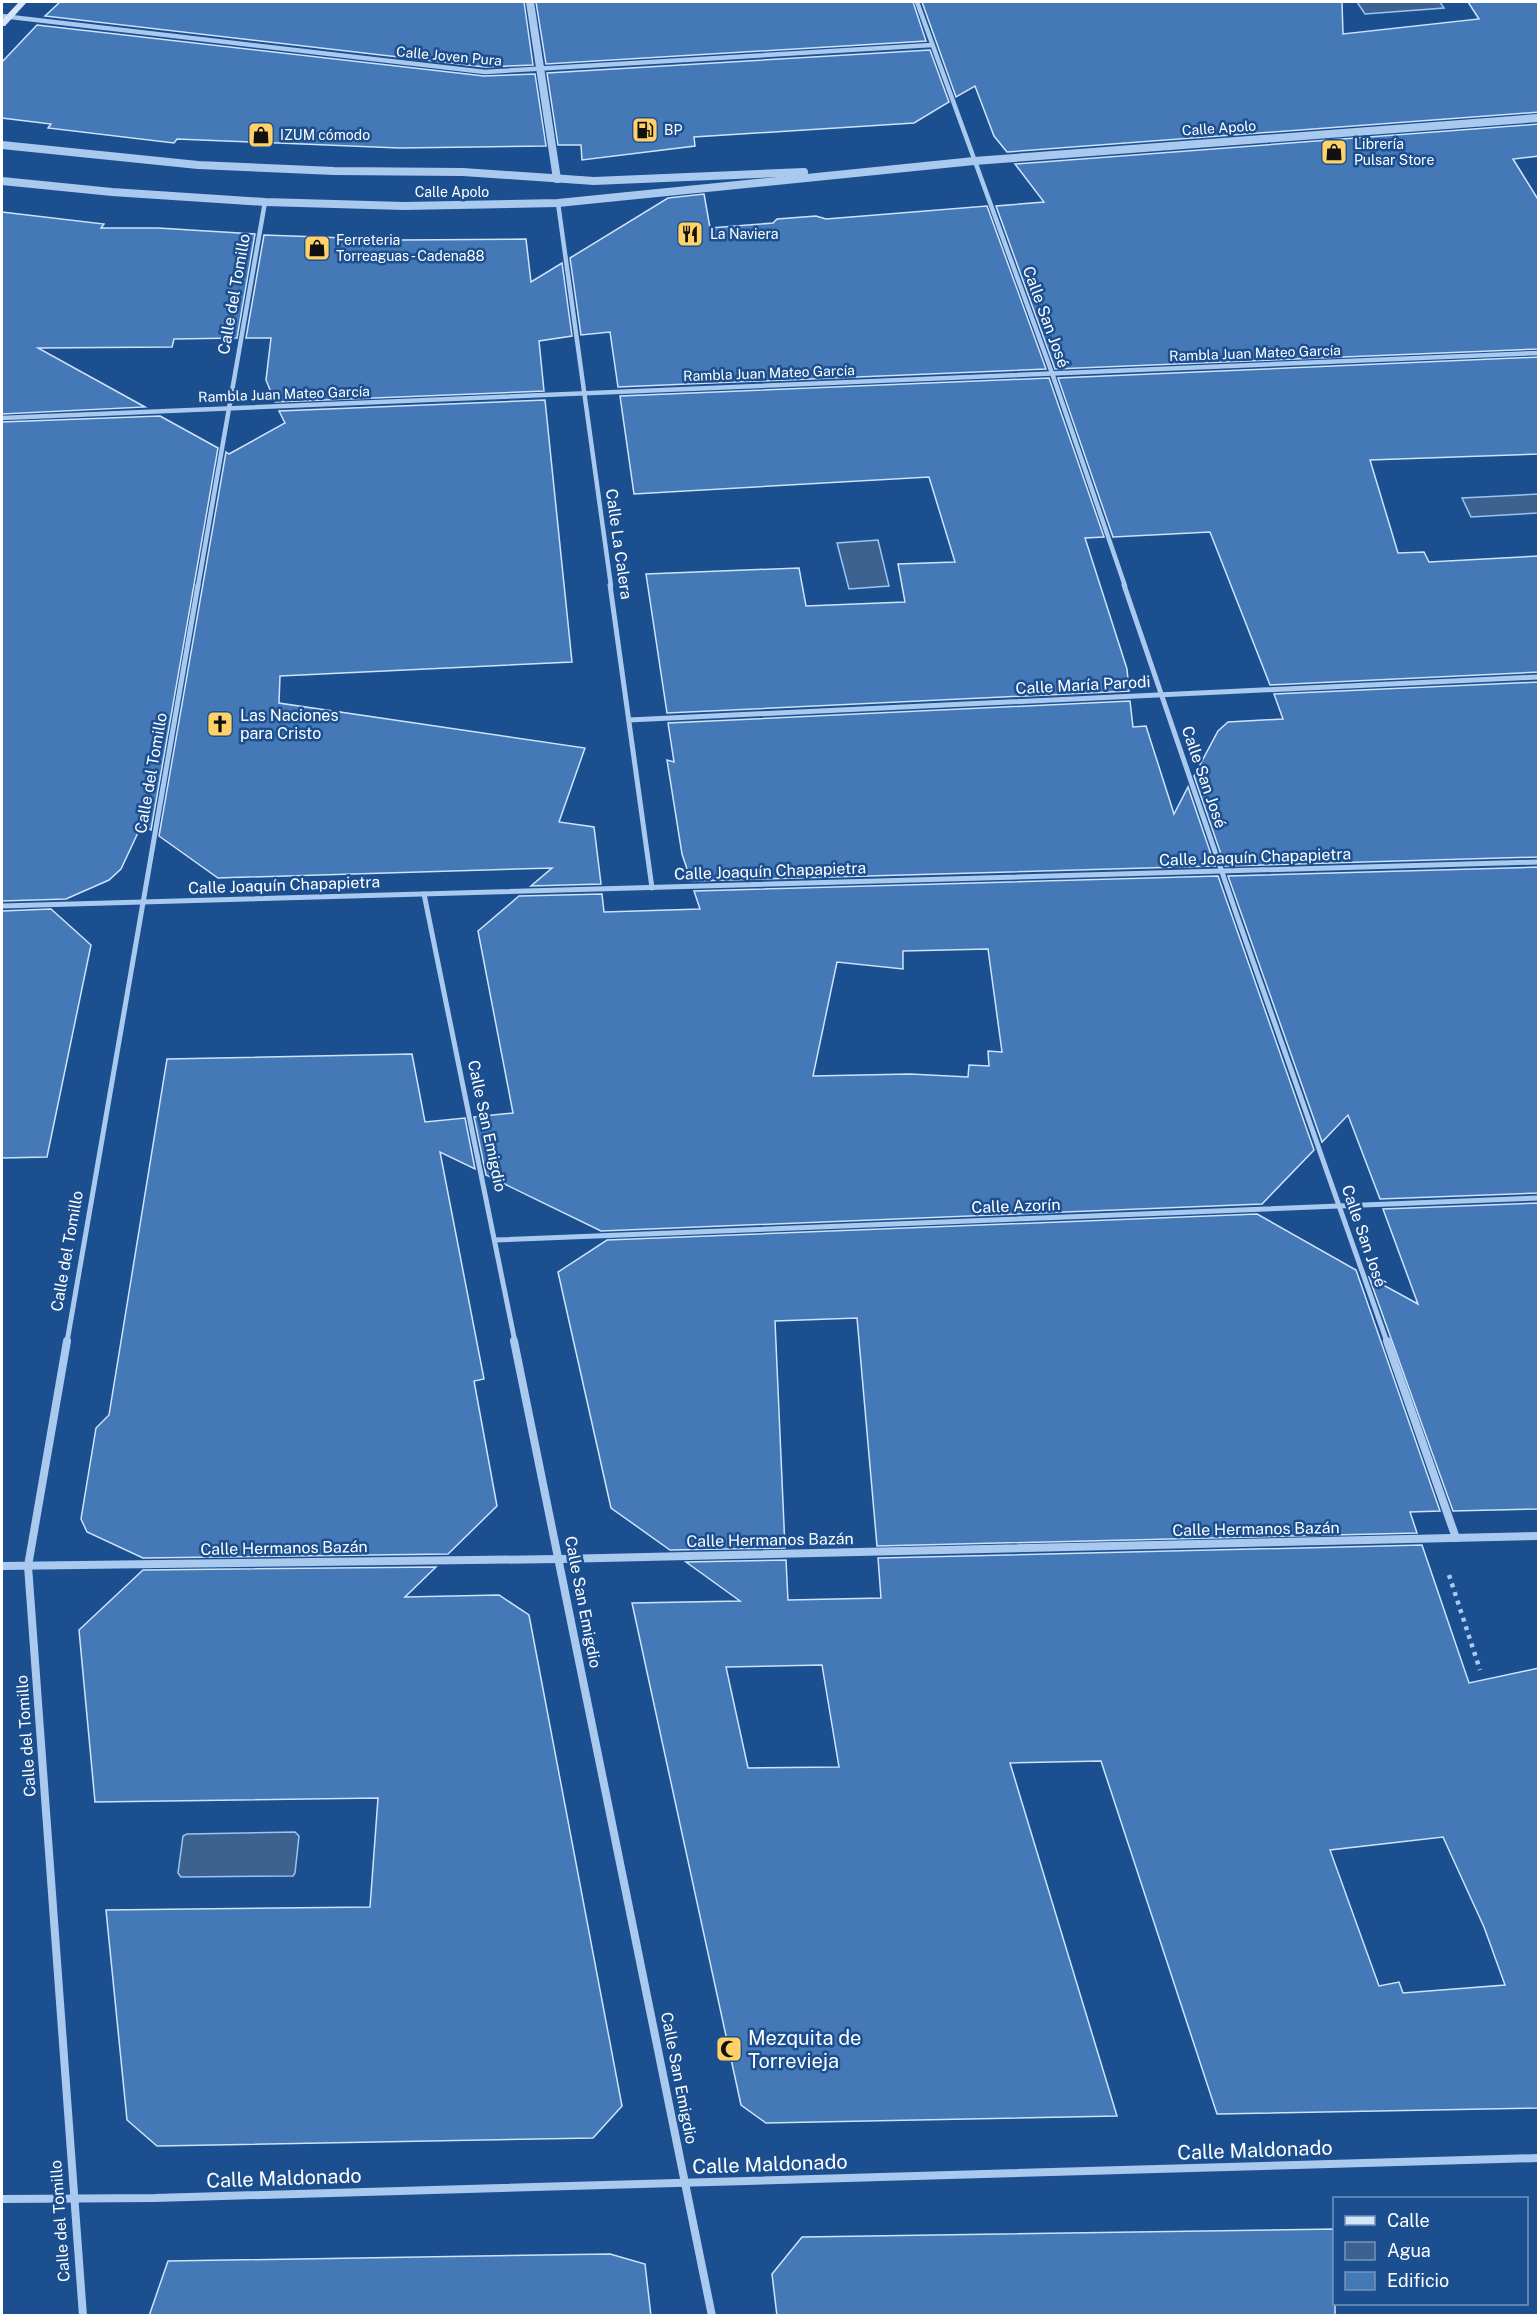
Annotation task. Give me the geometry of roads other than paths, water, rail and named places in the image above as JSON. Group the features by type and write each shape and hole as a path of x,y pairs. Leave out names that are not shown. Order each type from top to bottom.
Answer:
{"main road":[{"path":"2,24 5,17 23,2"}],"street":[{"path":"530,2 556,180"},
{"name":"Calle San José","path":"917,2 1052,373 1222,872 1456,1538"},
{"name":"Calle Joven Pura","path":"5,17 485,72 932,45"},
{"name":"Calle Apolo","path":"2,181 124,193 265,202 404,206 558,203 974,161 1539,117"},
{"name":"Calle Apolo","path":"2,145 198,165 334,171 463,172 556,180 594,181 901,169"},
{"name":"Calle del Tomillo","path":"83,2316 28,1566 265,202"},
{"name":"Calle La Calera","path":"558,203 652,888"},
{"name":"Rambla Juan Mateo García","path":"2,418 1539,353"},
{"name":"Calle María Parodi","path":"629,720 1539,677"},
{"name":"Calle Joaquín Chapapietra","path":"2,906 1539,862"},
{"name":"Calle San Emigdio","path":"424,894 712,2316"},
{"name":"Calle Azorín","path":"495,1240 1539,1198"},
{"name":"Calle Hermanos Bazán","path":"2,1566 559,1559 1539,1536"},
{"name":"Calle Maldonado","path":"2,2199 73,2200 1539,2158"}],"water":[{"path":"1357,2 1440,2 1444,8 1365,14"},
{"path":"1538,494 1538,513 1471,517 1462,498"},
{"path":"878,540 889,586 849,589 837,543"},
{"path":"295,1832 299,1836 293,1876 181,1877 178,1873 183,1836 187,1834"}],"place":[{"name":"BP","path":"645,130"},
{"name":"IZUM cómodo","path":"261,135"},
{"name":"Librería Pulsar Store","path":"1334,152"},
{"name":"La Naviera","path":"690,234"},
{"name":"Ferreteria Torreaguas - Cadena88","path":"317,248"},
{"name":"Las Naciones para Cristo","path":"220,724"},
{"name":"Mezquita de Torrevieja","path":"729,2049"}]}
